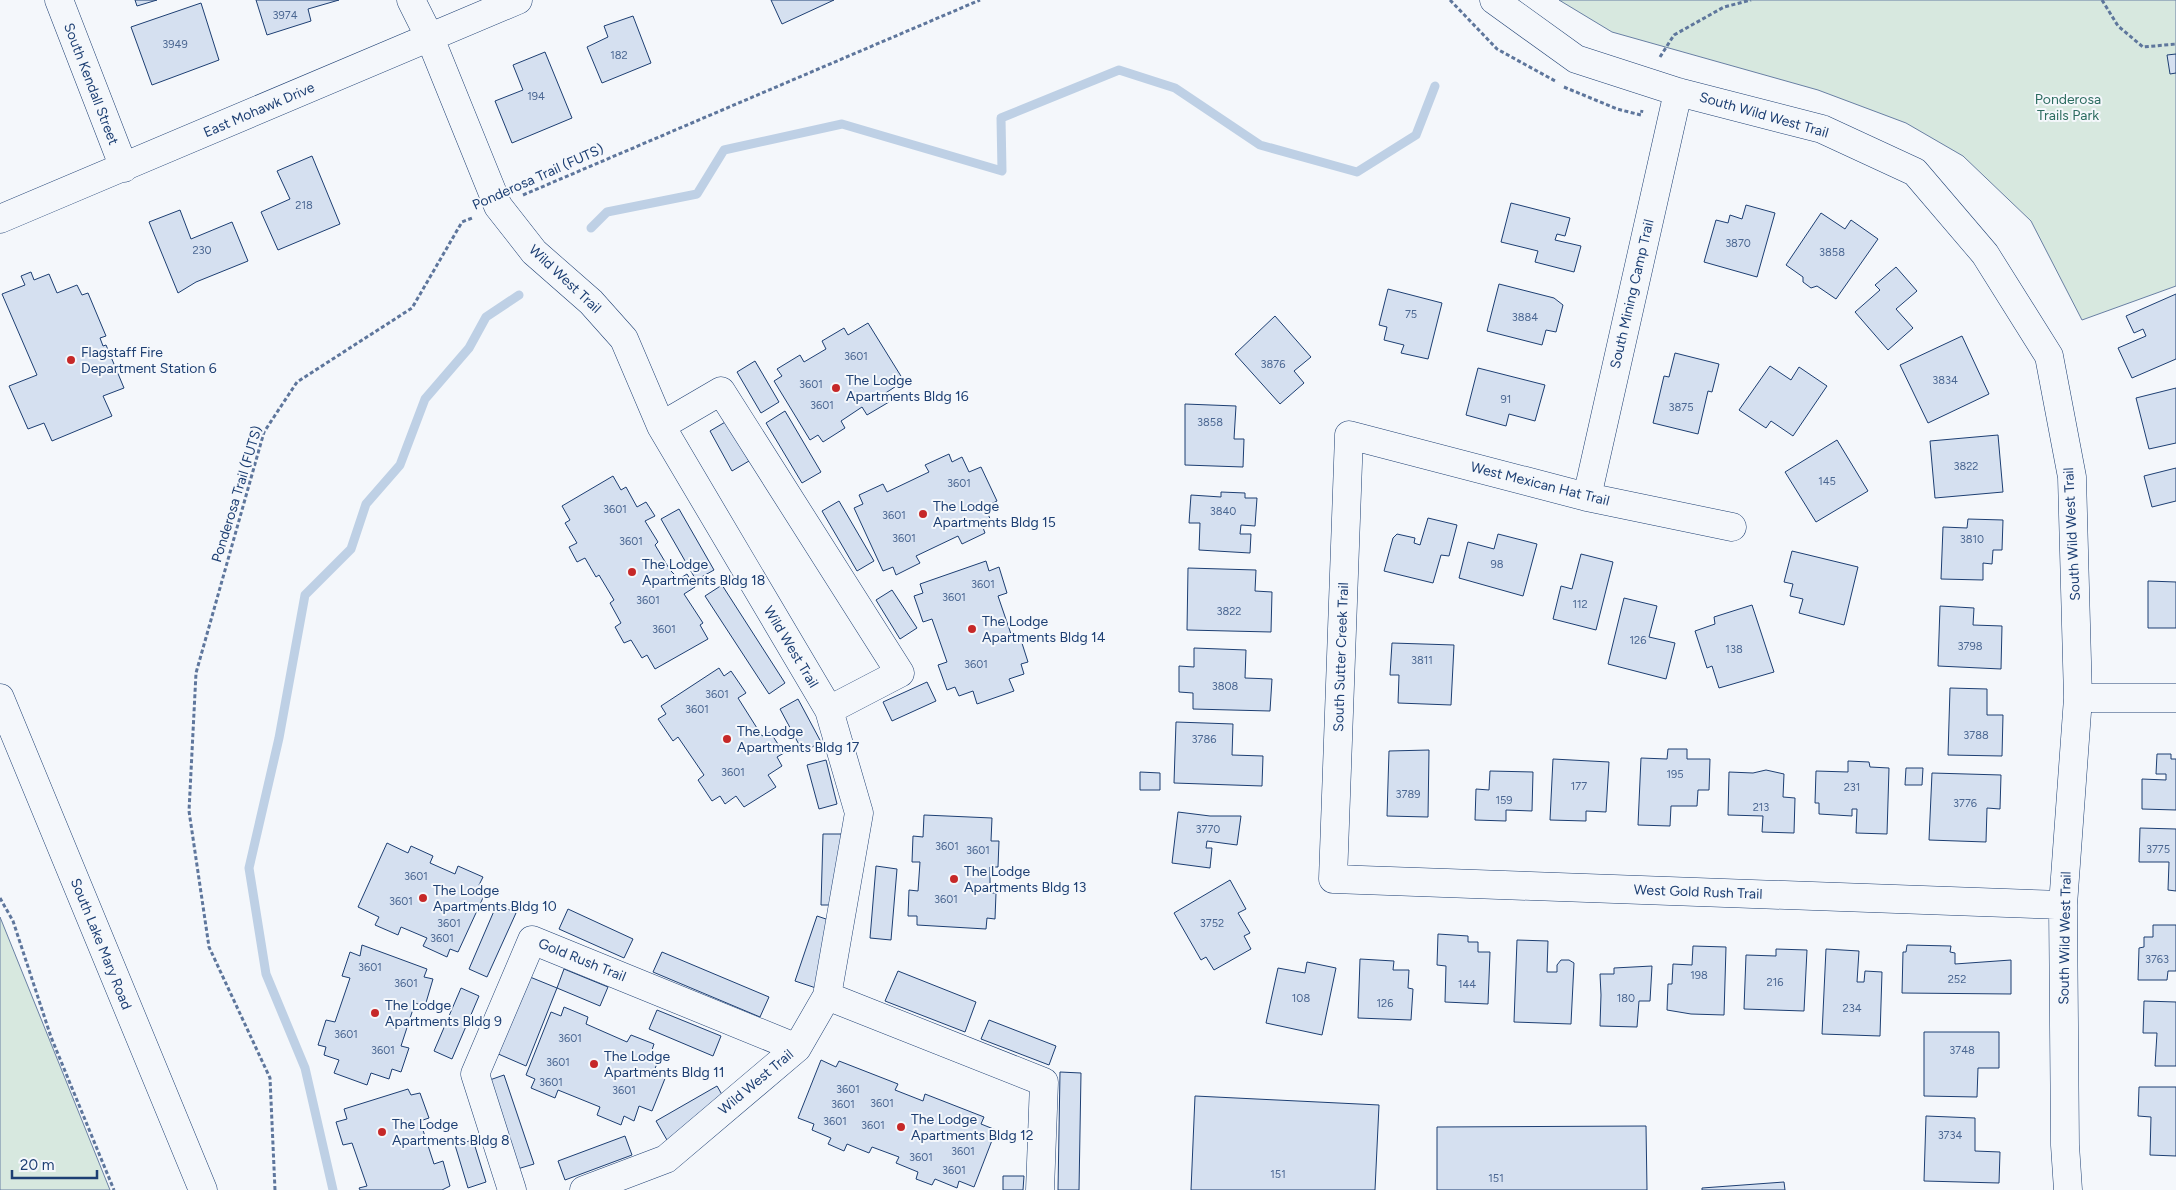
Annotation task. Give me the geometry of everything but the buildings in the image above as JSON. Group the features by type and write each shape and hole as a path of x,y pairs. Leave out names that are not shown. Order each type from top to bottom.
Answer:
{"street":[{"name":"South Kendall Street","path":"59,0 124,168"},
{"name":"Wild West Trail","path":"411,0 430,38 498,206 534,252 591,302 624,339 661,426 828,710 859,813 827,996 797,1048 666,1159 594,1188"},
{"name":"East Mohawk Drive","path":"0,219 518,0"},
{"name":"South Wild West Trail","path":"1494,0 1576,59 1678,92 1822,130 1915,172 1986,254 2049,356 2072,477 2078,698 2063,905 2065,1145 2068,1190"},
{"name":"South Mining Camp Trail","path":"1587,497 1678,92"},
{"path":"661,426 721,391 900,673 828,710"},
{"name":"West Mexican Hat Trail","path":"1349,435 1587,497 1732,527"},
{"name":"South Sutter Creek Trail","path":"1333,879 1349,435"},
{"name":"South Lake Mary Road","path":"0,698 203,1190"},
{"path":"2078,698 2176,698"},
{"name":"West Gold Rush Trail","path":"1333,879 2063,905"},
{"name":"Gold Rush Trail","path":"512,1190 475,1074 532,940 797,1048"},
{"path":"827,996 1044,1082 1040,1190"}],"path":[{"name":"Ponderosa Trail (FUTS)","path":"275,1190 270,1078 209,947 189,811 196,673 264,432 297,382 412,308 462,222 980,0"},
{"path":"1661,55 1674,35 1724,7 1751,0"},
{"path":"2102,0 2118,26 2144,47 2176,44"},
{"path":"0,898 12,921 51,1037 114,1190"}],"green space":[{"name":"Ponderosa Trails Park","path":"1559,0 2176,0 2176,286 2082,320 2031,221 1963,156 1906,123 1818,90 1612,32"},
{"path":"0,917 110,1190 0,1190"}],"waterway":[{"path":"591,228 607,212 697,194 724,150 842,124 1002,171 1001,118 1119,70 1175,88 1260,145 1357,172 1416,135 1435,86"},
{"path":"333,1190 305,1068 266,974 249,868 279,738 305,595 351,549 366,504 400,465 425,399 469,348 486,317 519,295"}],"place":[{"name":"Flagstaff Fire Department Station 6","path":"71,360"},
{"name":"The Lodge Apartments Bldg 16","path":"836,388"},
{"name":"The Lodge Apartments Bldg 15","path":"923,514"},
{"name":"The Lodge Apartments Bldg 18","path":"632,572"},
{"name":"The Lodge Apartments Bldg 14","path":"972,629"},
{"name":"The Lodge Apartments Bldg 17","path":"727,739"},
{"name":"The Lodge Apartments Bldg 13","path":"954,879"},
{"name":"The Lodge Apartments Bldg 10","path":"423,898"},
{"name":"The Lodge Apartments Bldg 9","path":"375,1013"},
{"name":"The Lodge Apartments Bldg 11","path":"594,1064"},
{"name":"The Lodge Apartments Bldg 12","path":"901,1127"},
{"name":"The Lodge Apartments Bldg 8","path":"382,1132"}]}
